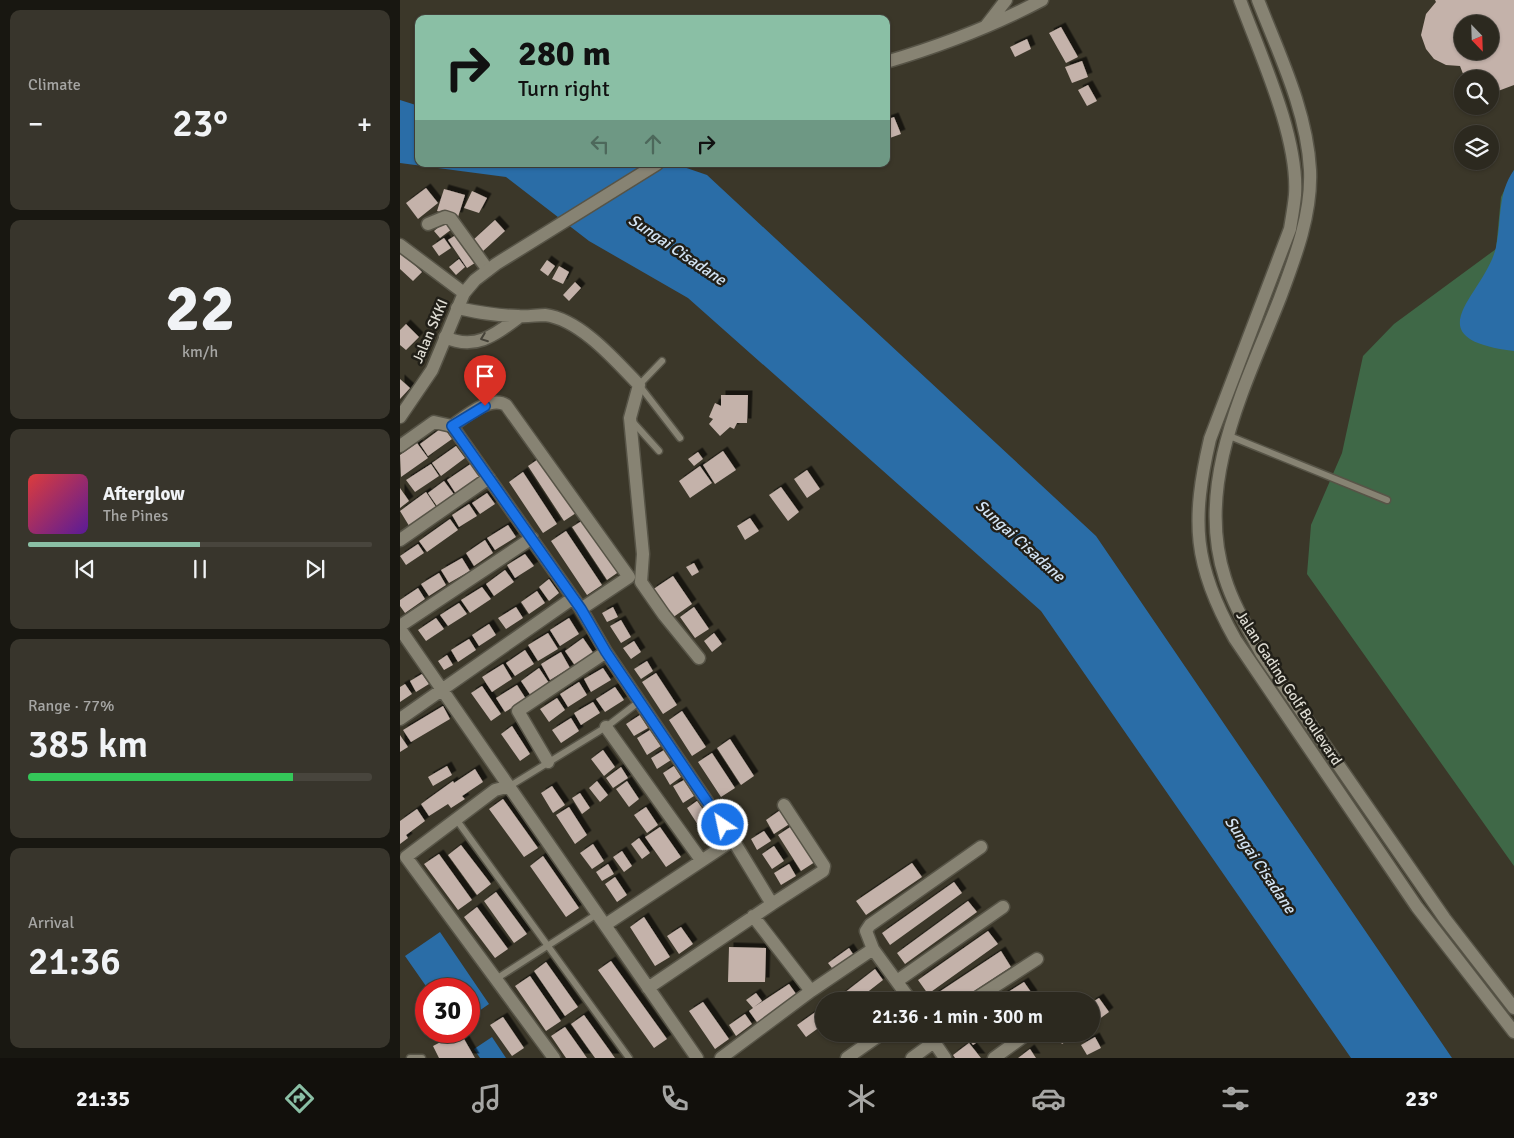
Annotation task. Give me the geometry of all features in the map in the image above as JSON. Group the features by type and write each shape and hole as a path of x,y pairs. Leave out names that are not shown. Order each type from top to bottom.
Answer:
{"street":[{"path":"986,26 1006,0"},
{"path":"890,61 923,51 986,26 1026,4 1042,0"},
{"name":"Jalan Gading Golf Boulevard","path":"1240,0 1285,125 1293,161 1295,194 1290,229 1210,439 1202,472 1198,528 1203,567 1223,617 1235,639 1417,907 1514,1032"},
{"name":"Jalan Gading Golf Boulevard","path":"1258,0 1300,112 1310,171 1306,215 1296,255 1227,436 1219,480 1215,532 1224,578 1240,614 1261,653 1445,918 1514,1008"},
{"name":"Jalan SKKI","path":"400,416 432,370 464,293 492,267 652,167"},
{"path":"428,224 445,217 451,219 492,267"},
{"path":"400,245 464,293"},
{"path":"457,308 480,313 546,316 574,328 593,340 639,385 630,418 643,554 641,582 664,615 700,658"},
{"path":"445,337 464,344 474,342 503,329 519,316"},
{"path":"452,426 475,410 495,402 506,404 629,577 581,609"},
{"path":"400,446 434,422 442,422 452,426 581,609 606,652 732,840 772,904"},
{"path":"400,540 489,478"},
{"path":"532,538 400,627 697,1058"},
{"path":"400,719 573,598"},
{"path":"548,762 518,711 606,652"},
{"path":"606,727 701,860"},
{"path":"510,786 495,790 406,857 554,1058"},
{"path":"648,988 822,871 824,866 784,805"},
{"path":"605,925 732,840"},
{"path":"905,992 873,949 866,931 870,925 981,847"},
{"path":"897,981 1003,906"},
{"path":"753,916 811,991"},
{"path":"721,1058 811,991 873,949"},
{"path":"986,992 1037,959"},
{"path":"847,1058 870,1042"},
{"path":"912,1058 928,1042"},
{"path":"935,1042 946,1058"},
{"path":"994,1058 1016,1042"}],"lane":[{"path":"662,361 639,385 680,438"},
{"path":"630,418 659,451"},
{"path":"1227,436 1387,500"},
{"path":"510,786 606,727 640,701"},
{"path":"456,819 630,1058"},
{"path":"496,979 597,914"},
{"path":"410,1058 422,1058"}],"green space":[{"path":"1514,170 1514,866 1307,574 1311,525 1342,453 1363,356 1394,324 1496,249 1501,197"}],"water":[{"path":"400,100 415,105 415,165 400,163"},
{"name":"Sungai Cisadane","path":"430,167 684,167 707,175 1096,536 1452,1058 1351,1058 1041,611 688,298 589,241 506,177"},
{"path":"1514,170 1514,351 1483,345 1466,336 1460,325 1462,312 1490,264 1496,247 1502,198"},
{"path":"440,932 471,978 420,978 405,956"},
{"path":"480,991 489,1004 480,1010"},
{"path":"492,1037 506,1058 480,1058 474,1049"}],"building":[{"path":"1435,0 1514,0 1514,85 1499,91 1499,70 1462,70 1460,66 1446,65 1434,59 1426,49 1421,35 1426,14 1436,2"},
{"path":"1061,27 1078,57 1066,63 1049,33"},
{"path":"1027,39 1031,49 1015,57 1010,47"},
{"path":"1082,61 1088,77 1072,83 1065,67"},
{"path":"1088,85 1097,101 1087,106 1078,90"},
{"path":"894,117 901,134 890,138 890,118"},
{"path":"426,188 438,203 418,219 406,203"},
{"path":"444,189 465,195 458,217 437,211"},
{"path":"472,191 487,198 479,213 464,208"},
{"path":"495,220 505,231 482,252 472,241"},
{"path":"446,221 452,229 440,238 434,231"},
{"path":"459,233 478,261 467,268 448,240"},
{"path":"444,238 451,248 439,256 432,246"},
{"path":"400,251 422,272 413,281 400,269"},
{"path":"459,259 465,267 456,275 449,267"},
{"path":"547,260 555,266 548,276 540,270"},
{"path":"559,266 569,272 563,284 552,279"},
{"path":"575,282 581,288 569,301 563,295"},
{"path":"406,324 419,337 406,350 400,345 400,330"},
{"path":"400,379 410,388 400,399"},
{"path":"721,395 748,395 747,423 737,423 734,429 730,427 720,436 709,424 713,419 709,417 715,403 721,406"},
{"path":"443,427 452,439 428,456 420,444"},
{"path":"417,443 428,458 401,477 400,455"},
{"path":"456,446 465,458 441,476 432,463"},
{"path":"723,451 736,470 715,484 703,465"},
{"path":"698,452 703,459 694,466 688,459"},
{"path":"540,458 576,513 564,521 528,466"},
{"path":"472,463 481,477 456,494 447,480"},
{"path":"431,464 439,476 415,492 406,480"},
{"path":"700,466 712,483 690,498 679,481"},
{"path":"807,470 820,489 807,498 794,479"},
{"path":"523,472 557,524 543,533 509,482"},
{"path":"444,481 456,497 439,509 428,493"},
{"path":"781,487 799,512 788,521 769,495"},
{"path":"400,488 409,501 400,508"},
{"path":"426,492 438,510 411,529 400,511"},
{"path":"487,493 495,504 480,514 472,503"},
{"path":"469,504 477,516 459,527 452,515"},
{"path":"750,518 759,531 745,540 737,526"},
{"path":"450,519 458,530 427,552 419,541"},
{"path":"585,519 620,571 607,580 572,527"},
{"path":"508,525 516,537 495,550 487,538"},
{"path":"566,531 602,585 587,595 551,541"},
{"path":"485,540 493,553 474,566 466,553"},
{"path":"418,544 424,553 406,565 400,556"},
{"path":"525,554 534,566 515,578 507,565"},
{"path":"462,558 470,571 449,583 441,570"},
{"path":"694,563 699,572 692,576 686,567"},
{"path":"505,570 514,582 494,596 486,584"},
{"path":"439,573 446,585 429,596 421,584"},
{"path":"673,576 692,604 672,618 652,590"},
{"path":"549,579 559,593 549,601 539,587"},
{"path":"482,587 491,599 470,613 461,600"},
{"path":"418,588 425,599 405,613 400,606 400,600"},
{"path":"537,591 545,603 529,614 521,602"},
{"path":"459,603 467,614 448,626 440,615"},
{"path":"516,607 523,618 506,629 498,618"},
{"path":"613,607 618,617 607,622 602,613"},
{"path":"694,607 709,629 695,638 680,617"},
{"path":"436,618 444,629 426,641 418,630"},
{"path":"569,618 579,634 560,646 550,630"},
{"path":"621,620 631,637 621,643 610,626"},
{"path":"489,624 496,635 479,646 472,635"},
{"path":"548,633 558,649 538,661 528,645"},
{"path":"714,633 722,644 712,652 704,641"},
{"path":"583,638 594,654 576,667 565,651"},
{"path":"469,639 476,650 458,662 451,650"},
{"path":"634,641 641,652 631,659 623,648"},
{"path":"525,650 534,664 515,676 506,663"},
{"path":"561,652 570,668 550,680 541,664"},
{"path":"447,655 453,665 444,670 438,661"},
{"path":"647,661 653,671 641,679 634,669"},
{"path":"503,664 512,679 492,692 482,677"},
{"path":"539,668 549,683 531,696 521,681"},
{"path":"603,668 611,680 591,692 584,679"},
{"path":"656,673 677,705 663,714 642,682"},
{"path":"422,674 429,684 416,692 410,681"},
{"path":"579,682 587,695 568,707 560,694"},
{"path":"405,684 412,694 400,702 400,687"},
{"path":"517,685 526,699 505,712 496,698"},
{"path":"482,686 501,714 491,721 471,693"},
{"path":"615,687 624,700 605,712 596,699"},
{"path":"557,698 565,710 549,722 540,709"},
{"path":"593,702 600,713 581,725 574,713"},
{"path":"443,706 450,719 411,742 403,730"},
{"path":"682,711 706,747 692,756 669,720"},
{"path":"640,715 648,728 634,736 626,724"},
{"path":"571,718 579,731 561,743 552,730"},
{"path":"512,726 530,754 520,761 501,734"},
{"path":"650,730 661,746 647,755 637,738"},
{"path":"400,735 408,747 400,752"},
{"path":"730,739 754,776 741,785 717,748"},
{"path":"603,750 615,767 604,776 591,759"},
{"path":"664,750 671,760 657,769 651,758"},
{"path":"712,753 735,788 721,797 698,762"},
{"path":"447,766 452,775 433,786 428,777"},
{"path":"674,766 681,777 670,785 663,773"},
{"path":"621,767 628,778 613,788 606,778"},
{"path":"475,769 483,782 462,796 465,799 451,808 448,804 429,816 421,804 453,781 454,783"},
{"path":"684,780 694,796 683,803 673,786"},
{"path":"597,781 608,795 600,802 589,788"},
{"path":"627,781 639,799 629,807 616,789"},
{"path":"552,786 565,805 553,813 541,793"},
{"path":"580,793 590,808 582,814 572,798"},
{"path":"503,799 538,848 524,857 489,809"},
{"path":"697,801 709,818 698,825 687,808"},
{"path":"569,807 587,835 575,844 556,815"},
{"path":"646,807 658,825 647,833 634,815"},
{"path":"417,809 425,821 406,835 408,838 400,844 400,821"},
{"path":"782,809 791,823 774,834 766,820"},
{"path":"713,823 719,832 710,838 704,828"},
{"path":"795,824 818,860 801,871 778,835"},
{"path":"660,827 681,857 666,867 645,837"},
{"path":"764,831 771,841 757,850 751,839"},
{"path":"639,838 650,853 642,859 631,844"},
{"path":"593,844 604,861 592,869 580,853"},
{"path":"461,845 491,884 477,895 448,855"},
{"path":"774,846 784,861 772,869 762,854"},
{"path":"622,851 632,866 624,872 613,857"},
{"path":"439,854 472,900 458,910 424,864"},
{"path":"543,856 579,908 566,917 530,866"},
{"path":"912,863 922,877 866,915 856,901"},
{"path":"608,864 614,874 602,881 596,872"},
{"path":"789,864 796,876 781,885 774,873"},
{"path":"615,877 627,895 617,902 605,884"},
{"path":"954,882 962,893 890,945 882,933"},
{"path":"496,892 527,934 514,943 484,901"},
{"path":"968,901 977,912 905,964 897,953"},
{"path":"477,907 508,949 495,958 464,917"},
{"path":"644,917 670,957 655,966 630,927"},
{"path":"681,927 693,944 679,954 667,936"},
{"path":"988,931 998,944 931,992 927,992 918,980"},
{"path":"729,947 766,948 765,982 728,982"},
{"path":"849,948 855,957 835,972 828,963"},
{"path":"1001,951 1011,967 973,992 939,992"},
{"path":"611,961 667,1039 654,1048 598,970"},
{"path":"546,962 578,1007 565,1016 534,971"},
{"path":"875,969 883,980 868,992 845,992"},
{"path":"530,976 561,1021 546,1031 515,986"},
{"path":"1024,982 1031,992 1008,992"},
{"path":"789,984 799,998 759,1025 749,1011 753,1008 746,1000 756,993 762,1001 754,1007"},
{"path":"1100,999 1109,1012 1100,1018"},
{"path":"703,1002 729,1039 715,1049 689,1011"},
{"path":"815,1012 815,1030 806,1037 797,1025"},
{"path":"745,1014 752,1024 736,1036 729,1025"},
{"path":"584,1015 615,1058 595,1058 571,1024"},
{"path":"503,1017 524,1048 512,1056 490,1025"},
{"path":"565,1027 587,1058 566,1058 551,1036"},
{"path":"1086,1042 1098,1042 1101,1048 1087,1055 1081,1045"},
{"path":"439,1043 466,1043 475,1058 439,1058 433,1046"},
{"path":"969,1043 981,1058 955,1058 953,1055"},
{"path":"1030,1049 1036,1058 1018,1058"}],"route":[{"path":"485,406 475,410 452,426 581,609 606,652 723,825"}]}
